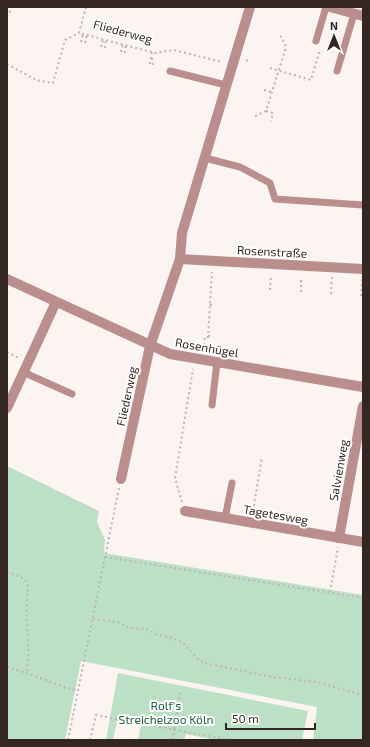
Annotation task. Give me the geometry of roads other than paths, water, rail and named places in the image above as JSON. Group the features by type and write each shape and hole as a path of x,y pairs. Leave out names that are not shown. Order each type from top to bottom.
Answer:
{"street":[{"name":"Fliederweg","path":"121,479 150,346 180,259 182,233 250,7"},
{"path":"330,7 358,15"},
{"name":"Rosenstraße","path":"180,259 363,269"},
{"name":"Rosenhügel","path":"7,279 170,354 363,387"},
{"path":"7,408 56,302"},
{"name":"Salvienweg","path":"339,538 363,406"},
{"name":"Tagetesweg","path":"185,511 363,542"}],"lane":[{"path":"319,43 326,7"},
{"path":"337,72 358,15"},
{"path":"170,71 226,85"},
{"path":"205,158 240,167 270,183 275,198 363,205"},
{"path":"212,404 217,362"},
{"path":"23,372 72,394"},
{"path":"225,518 232,483"}],"park label":[{"name":"Rolf's Streichelzoo Köln","path":"166,712"}]}
